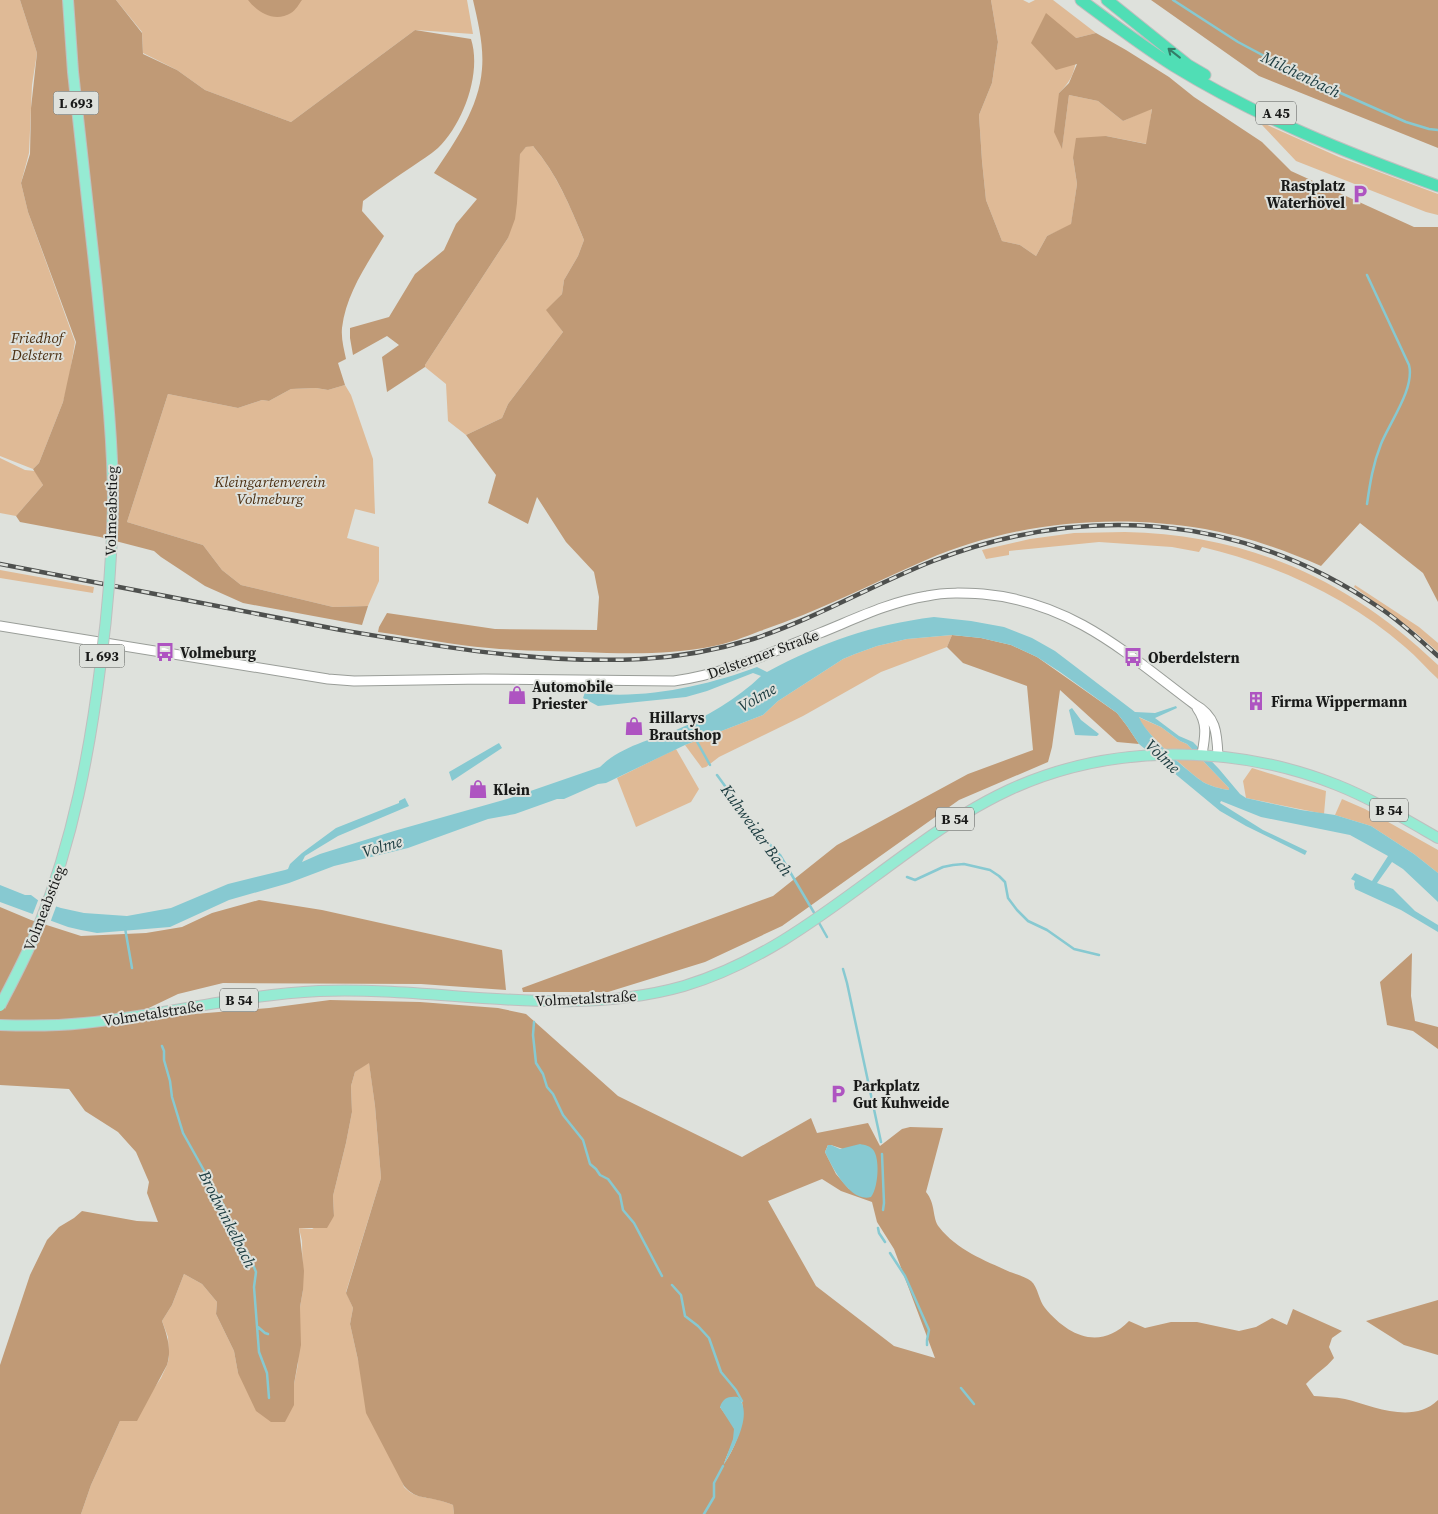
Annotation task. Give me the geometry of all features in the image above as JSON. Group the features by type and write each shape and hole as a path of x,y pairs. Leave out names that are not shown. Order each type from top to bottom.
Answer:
{"highway":[{"name":"A 45","path":"1081,0 1173,66 1204,83 1293,129 1366,160 1438,186"},
{"name":"A 45","path":"1107,0 1188,65 1223,87 1296,123 1438,179"}],"main road":[{"name":"Volmeabstieg","path":"0,1006 40,924 67,843 87,760 107,615 113,504 107,392 73,72 68,0"},
{"name":"B 54","path":"1202,754 1274,766 1332,783 1382,807 1438,838"},
{"name":"Volmetalstraße","path":"0,1025 32,1026 83,1023 261,996 316,992 370,991 546,1001 589,1000 642,995 683,986 727,971 775,946 821,917 945,826 1011,789 1047,775 1109,759 1202,754"}],"street":[{"name":"Delsterner Straße","path":"0,626 328,679 354,681 667,681 692,678 727,670 886,606 927,596 971,593 1018,598 1051,609 1080,622 1122,649 1207,713 1214,725 1218,739 1218,756"},
{"name":"Delsterner Straße","path":"1194,704 1204,720 1205,735 1202,754"}],"green space":[{"name":"Friedhof Delstern","path":"0,0 20,0 37,53 32,85 29,153 21,183 28,212 75,342 63,402 39,463 33,469 0,456"},
{"path":"116,0 467,0 473,34 415,30 291,122 205,90 177,70 143,53 142,32"},
{"path":"991,0 1023,0 1029,3 1035,0 1053,0 1096,33 1076,38 1075,68 1073,74 1059,93 1062,148 1069,95 1098,101 1123,121 1152,108 1147,144 1106,136 1073,158 1077,184 1071,225 1047,236 1036,256 1020,245 1002,241 986,200 979,115 992,83 998,42"},
{"path":"1265,124 1339,157 1438,194 1438,215 1296,161 1262,125"},
{"path":"532,145 556,179 584,240 578,256 564,280 562,294 547,310 563,332 508,404 502,418 466,435 448,421 446,384 425,365 508,238 520,153 526,147"},
{"name":"Kleingartenverein Volmeburg","path":"345,385 351,395 373,459 375,514 355,509 347,538 379,547 379,581 368,606 333,607 241,585 222,570 203,545 127,522 168,394 238,408 262,400 269,401 291,389 316,388 328,390"},
{"path":"0,458 25,470 35,471 43,485 16,516 0,513"},
{"path":"1125,532 1171,535 1214,542 1255,553 1295,567 1369,608 1404,635 1438,665 1438,679 1383,629 1335,598 1283,573 1229,554 1202,547 1199,552 1172,547 1099,542 1009,551 1009,555 986,559 982,550 1030,539 1074,533"},
{"path":"0,570 94,587 93,593 0,578"},
{"path":"1355,585 1419,627 1438,643 1438,652 1415,632 1354,587"},
{"path":"952,635 947,647 881,672 803,716 719,757 706,767 702,768 685,745 763,715 778,701 843,659 855,654 877,646 907,639"},
{"path":"1138,717 1161,727 1187,744 1229,790 1209,785 1196,777 1157,742"},
{"path":"676,749 699,789 691,802 636,827 617,778"},
{"path":"1252,768 1326,791 1324,814 1246,798 1243,781"},
{"path":"1342,799 1365,809 1438,850 1438,873 1414,854 1371,826 1335,815"},
{"path":"369,1062 381,1178 346,1292 353,1308 350,1324 358,1360 404,1487 416,1495 453,1505 454,1514 81,1514 91,1485 120,1421 146,1400 161,1378 167,1365 169,1358 168,1337 162,1321 172,1305 184,1274 202,1284 217,1302 216,1314 234,1351 238,1373 294,1405 300,1307 303,1290 302,1241 299,1228 312,1229 334,1216 333,1196 352,1112 351,1086 355,1072"}],"shaded area":[{"path":"20,0 116,0 142,33 143,54 177,70 205,90 291,122 415,30 471,39 474,52 472,82 462,112 447,138 435,151 363,201 362,211 384,236 364,268 344,315 342,336 346,359 338,363 345,385 328,390 316,388 291,389 269,401 262,400 238,408 168,394 127,522 203,545 222,570 241,585 333,607 368,606 362,625 243,603 205,586 154,551 100,537 20,522 16,516 43,485 33,469 39,463 63,402 76,342 28,212 21,183 30,154 31,108 37,53"},
{"path":"248,0 302,0 293,12 285,16 273,17 257,9"},
{"path":"473,0 991,0 998,42 992,83 979,115 986,200 1002,241 1020,245 1036,256 1047,236 1071,224 1077,184 1073,158 1076,138 1106,136 1146,144 1152,109 1123,121 1098,101 1069,95 1062,149 1054,132 1059,93 1069,83 1077,64 1056,70 1031,43 1046,13 1076,38 1096,33 1169,77 1194,97 1262,142 1291,171 1414,227 1438,227 1438,602 1423,573 1360,523 1321,566 1264,544 1235,535 1205,529 1170,524 1099,522 1028,529 959,547 823,607 731,642 697,649 632,653 512,650 461,645 378,632 387,613 495,629 597,630 599,597 594,572 566,542 537,497 528,524 488,503 496,475 466,435 502,418 508,404 563,332 546,310 562,294 564,280 578,256 584,240 556,179 533,146 526,147 520,154 515,219 508,238 425,367 387,392 382,357 399,345 387,336 353,355 350,328 389,317 415,274 444,250 456,224 477,199 434,173 465,124 480,83 482,52"},
{"path":"1151,0 1438,0 1438,148 1259,76"},
{"path":"952,635 981,638 1011,645 1037,657 1117,713 1139,744 1117,742 1060,690 1048,762 959,800 782,926 705,962 608,992 523,992 522,988 773,896 837,845 968,774 1033,750 1027,686 963,663 947,647"},
{"path":"259,900 322,910 502,950 506,990 421,984 223,983 178,994 132,1016 132,1019 269,1008 330,1000 420,1002 498,1008 526,1014 618,1096 742,1157 811,1118 817,1133 868,1123 880,1146 902,1129 910,1127 943,1128 926,1192 931,1201 939,1227 954,1242 972,1254 1031,1281 1045,1308 1054,1318 1074,1332 1085,1336 1107,1336 1129,1321 1145,1328 1171,1322 1197,1322 1239,1331 1256,1327 1272,1318 1287,1325 1293,1309 1342,1331 1332,1338 1329,1347 1334,1358 1306,1384 1314,1396 1345,1399 1380,1409 1405,1413 1428,1407 1438,1400 1438,1514 454,1514 453,1505 416,1495 404,1486 366,1413 358,1360 350,1324 353,1308 346,1293 381,1178 375,1106 369,1063 355,1072 351,1086 352,1112 333,1196 334,1216 327,1228 299,1228 304,1271 300,1307 301,1345 294,1384 294,1405 285,1422 271,1422 256,1411 238,1373 234,1351 216,1314 217,1302 202,1284 184,1274 172,1305 162,1321 169,1348 167,1365 137,1421 120,1421 91,1485 81,1514 0,1514 0,1365 30,1275 47,1240 59,1227 82,1211 137,1221 158,1222 147,1193 149,1182 136,1152 118,1132 85,1111 69,1089 0,1085 0,907 31,920 81,936 146,933 182,927 212,913","holes":["828,1145 876,1160 877,1174 849,1189 836,1174 825,1152","822,1179 841,1191 872,1202 877,1222 894,1249 935,1358 894,1346 816,1286 768,1201","742,1401 743,1409 739,1434 724,1464 735,1432 733,1425 720,1407"]},
{"path":"1412,953 1411,996 1415,1021 1438,1027 1438,1049 1413,1031 1387,1025 1380,982"},
{"path":"1438,1300 1438,1355 1404,1345 1366,1321"}],"water":[{"name":"Volme","path":"934,617 1004,627 1032,638 1055,651 1135,712 1155,713 1176,706 1177,708 1155,718 1179,736 1193,742 1240,794 1246,798 1335,815 1371,826 1414,854 1438,873 1438,902 1403,869 1392,862 1377,883 1393,889 1415,911 1438,925 1438,932 1401,910 1355,889 1355,881 1351,879 1355,873 1372,881 1388,856 1350,835 1261,817 1221,801 1220,803 1263,830 1307,851 1305,855 1246,826 1220,811 1139,744 1117,713 1037,657 1011,645 981,638 952,635 907,639 877,646 843,659 778,701 763,715 685,745 606,783 598,784 564,799 557,799 515,814 488,819 408,848 334,866 289,883 229,900 170,927 97,933 68,927 0,902 0,885 25,895 31,895 39,901 84,913 127,916 171,908 228,884 288,869 290,864 302,853 336,828 399,803 399,801 405,798 409,806 338,836 305,856 302,862 320,854 394,831 507,799 600,767 626,749 676,730 710,713 731,700 761,676 753,673 686,697 598,706 583,698 585,692 627,695 650,693 695,686 757,667 767,672 808,652 848,636 911,620","holes":["1139,717 1161,727 1187,744 1229,790 1209,785 1196,777 1149,733"]},
{"path":"1072,708 1081,720 1099,734 1097,736 1075,735 1069,710"},
{"path":"499,743 502,748 452,781 449,772"},
{"path":"860,1144 871,1148 876,1155 877,1181 871,1197 856,1195 849,1189 837,1174 825,1152 828,1145 840,1149"},
{"path":"738,1397 744,1413 743,1422 732,1451 723,1466 733,1439 734,1429 720,1407 726,1398"}],"pier":[{"path":"39,898 57,904 50,923 32,916"}],"waterway":[{"name":"Milchenbach","path":"1173,0 1238,42 1300,75 1406,122 1438,130"},
{"path":"1367,275 1409,365 1410,374 1401,405 1378,451 1367,504"},
{"name":"Kuhweider Bach","path":"695,738 710,765"},
{"name":"Kuhweider Bach","path":"717,775 760,834 780,855 816,916"},
{"path":"907,877 915,880 943,867 964,864 990,870 1005,882 1008,898 1028,921 1047,930 1074,949 1099,955"},
{"name":"Kuhweider Bach","path":"818,921 827,937"},
{"name":"Brodwinkelbach","path":"125,928 132,968"},
{"name":"Kuhweider Bach","path":"843,969 881,1142"},
{"path":"534,1022 533,1035 536,1063 543,1074 547,1087 553,1094 563,1115 583,1140 590,1164 600,1175 608,1179 620,1195 623,1210 634,1223 662,1276"},
{"name":"Brodwinkelbach","path":"162,1046 172,1097 183,1133 225,1208 239,1241 249,1255 256,1272 254,1287 259,1352 267,1373 269,1398"},
{"name":"Kuhweider Bach","path":"882,1154 883,1210"},
{"name":"Kuhweider Bach","path":"878,1228 885,1242"},
{"name":"Kuhweider Bach","path":"890,1253 905,1276 929,1330 927,1345"},
{"path":"672,1285 681,1295 685,1316 709,1338 721,1372 736,1390 742,1401"},
{"path":"258,1327 268,1334"},
{"name":"Kuhweider Bach","path":"961,1388 974,1404"},
{"path":"704,1514 714,1497 714,1483 723,1466"}],"railway":[{"path":"0,564 341,630 453,648 528,657 603,660 641,659 698,652 753,639 799,622 933,561 991,542 1048,530 1106,525 1162,527 1219,536 1274,553 1327,577 1388,613 1438,656"}],"place":[{"name":"Rastplatz Waterhövel","path":"1360,194"},
{"name":"Volmeburg","path":"165,652"},
{"name":"Oberdelstern","path":"1133,657"},
{"name":"Automobile Priester","path":"517,695"},
{"name":"Firma Wippermann","path":"1256,701"},
{"name":"Hillarys Brautshop","path":"634,726"},
{"name":"Klein","path":"478,789"},
{"name":"Parkplatz Gut Kuhweide","path":"838,1094"}]}
